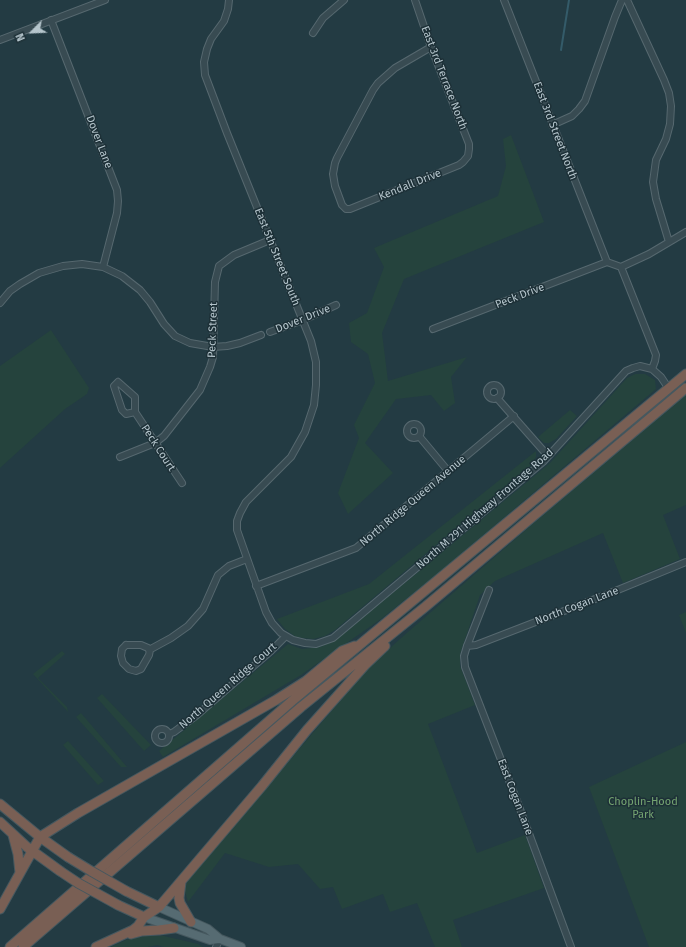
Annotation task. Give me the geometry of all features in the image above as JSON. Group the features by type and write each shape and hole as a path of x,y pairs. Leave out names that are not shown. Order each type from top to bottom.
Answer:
{"highway":[{"path":"10,947 292,701 686,374"},
{"path":"24,947 301,707 425,607 686,388"},
{"path":"96,947 138,926 144,917 159,907 336,697 365,665 425,607"},
{"path":"0,909 40,837 276,700 306,681 342,651 362,643"},
{"path":"0,804 40,837 68,857 126,891 159,907"},
{"path":"0,822 32,851 78,883 118,905 144,917"},
{"path":"30,829 43,829 57,826"},
{"path":"13,835 18,854 20,874"},
{"path":"181,882 179,891 180,904 191,922"},
{"path":"116,938 142,931 174,928"}],"main road":[{"path":"159,907 208,929 220,939 241,947"},
{"path":"144,917 210,940 220,939"}],"street":[{"path":"0,40 105,0"},
{"name":"East 5th Street South","path":"229,0 228,9 224,20 211,39 207,49 204,62 206,75 311,341 316,362 314,405 305,432 291,457 273,477 246,502 237,521 237,530 247,559"},
{"path":"313,33 323,18 344,0"},
{"name":"East 3rd Terrace North","path":"415,0 431,47 469,144 468,156"},
{"name":"East 3rd Street North","path":"504,0 552,125 608,262"},
{"path":"552,125 572,116 585,101 622,0"},
{"path":"627,0 669,93 671,106 670,124 666,139 656,160 653,182 656,200 669,242"},
{"name":"Dover Lane","path":"51,20 117,190 117,213 103,267"},
{"name":"Kendall Drive","path":"431,47 395,68 378,83 373,90 335,163 333,174 335,186 342,205 346,209 350,209 459,165 468,156"},
{"path":"608,262 622,267 649,254 686,232"},
{"name":"Peck Street","path":"120,457 155,443 164,436 200,390 213,356 215,282 219,266 234,255 270,240"},
{"name":"Peck Drive","path":"432,329 608,262"},
{"name":"Dover Drive","path":"0,303 10,291 39,273 63,266 82,264 103,267 122,276 140,290 150,302 164,324 175,336 190,343 213,347 227,346 261,335"},
{"path":"622,267 656,355 652,369 661,377 669,389"},
{"name":"Dover Drive","path":"270,332 336,305"},
{"name":"North M 291 Highway Frontage Road","path":"286,636 293,640 316,644 333,638 548,456 626,371 640,366 652,369"},
{"name":"Peck Court","path":"136,412 126,414 122,410 114,386 118,382 135,397 136,412 182,483"},
{"path":"497,398 548,456"},
{"name":"North Ridge Queen Avenue","path":"256,586 356,548 514,416"},
{"path":"419,436 448,471"},
{"path":"150,650 141,645 126,645 122,649 121,656 123,663 129,669 136,671 140,669 149,655 150,650 188,626 203,609 218,575 230,566 247,559 269,618 281,633 286,636"},
{"name":"North Cogan Lane","path":"467,646 476,645 686,562"},
{"name":"East Cogan Lane","path":"488,590 464,656 465,667 571,947"},
{"name":"North Queen Ridge Court","path":"169,734 197,715 271,651 286,636"},
{"path":"216,947 220,939"}],"green space":[{"path":"511,135 544,222 404,279 382,333 388,381 467,357 451,377 455,403 444,411 431,395 396,399 365,443 393,473 348,514 338,493 359,438 354,425 375,383 368,354 351,342 349,323 367,313 384,267 374,248 498,196 506,166 503,139"},
{"path":"51,330 89,388 87,394 65,409 0,468 0,366"},
{"path":"635,374 645,374 655,380 656,389 435,576 381,619 301,675 163,757 159,751 288,644 302,649 320,647 336,640 550,463 627,378"},
{"path":"686,395 686,505 663,515 680,559 623,583 603,533 495,581 480,595 460,654 460,666 475,705 428,724 477,853 525,835 544,888 453,920 462,947 435,947 417,903 390,912 383,894 342,909 333,887 320,889 298,864 269,867 225,853 188,902 184,888 189,879 367,669 535,522"},
{"path":"570,410 577,416 556,439 549,443 544,443 538,437"},
{"path":"536,451 536,457 530,466 335,630 325,636 313,639 296,637 285,629 277,619 369,584"},
{"path":"686,612 686,633 679,615"},
{"path":"62,651 65,654 38,678 67,707 68,712 33,674"},
{"path":"102,694 151,745 144,751 97,698"},
{"path":"81,713 127,767 121,767 76,717"},
{"path":"68,741 104,781 98,785 63,745"},
{"name":"Choplin-Hood Park","path":"686,742 686,947 649,947 589,787"},
{"path":"145,936 164,936 198,944 203,947 164,947 157,945 148,947 110,947 126,940"}],"waterway":[{"path":"561,50 569,0"}]}
